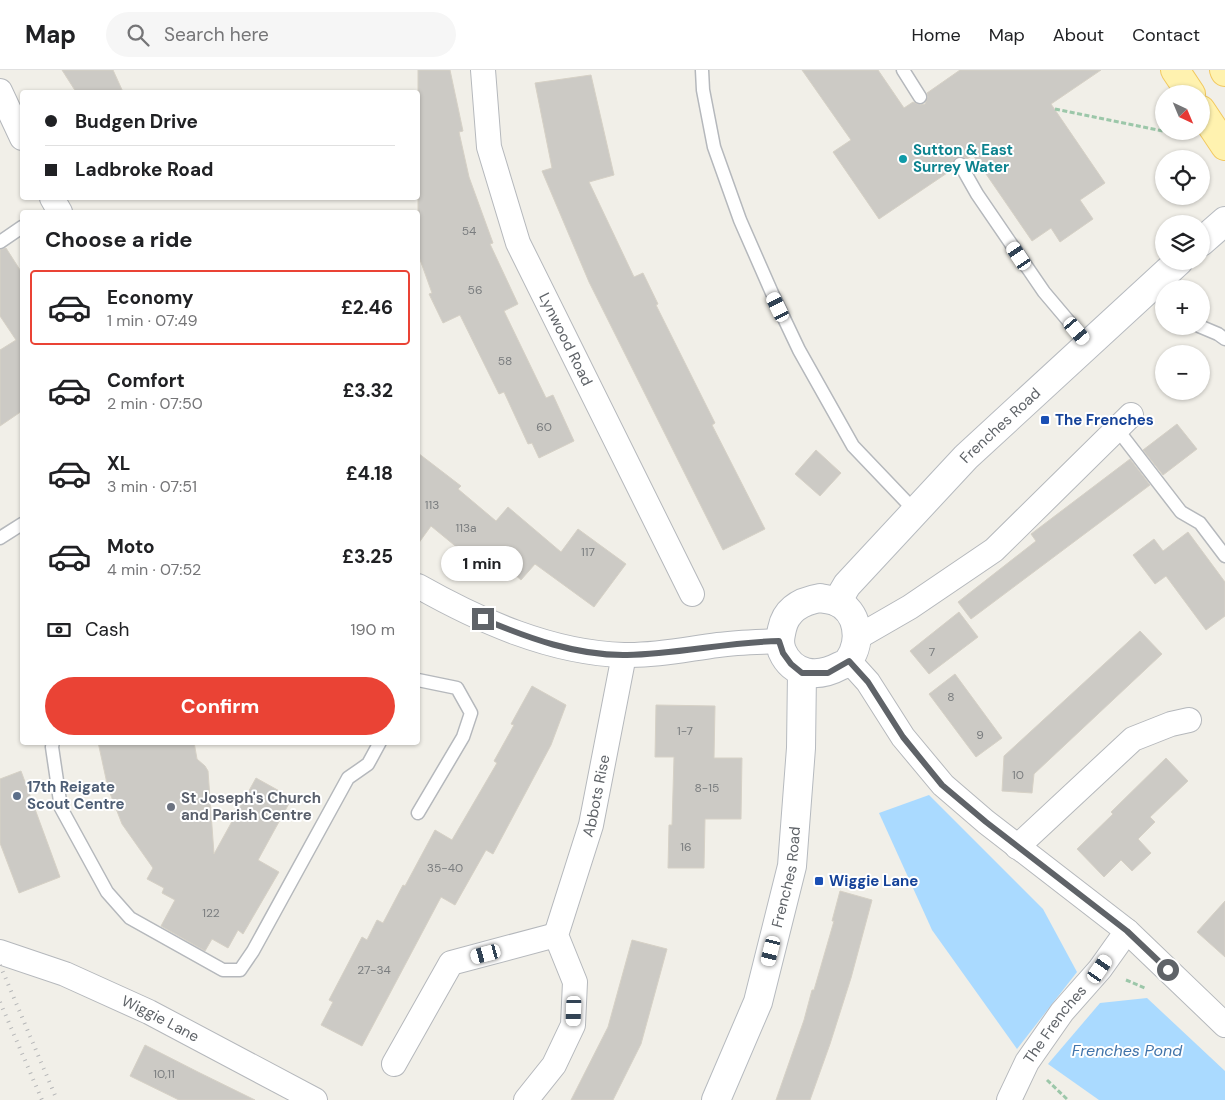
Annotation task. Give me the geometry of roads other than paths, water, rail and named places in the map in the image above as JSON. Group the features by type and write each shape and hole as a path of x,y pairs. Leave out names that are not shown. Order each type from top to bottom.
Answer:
{"main road":[{"path":"1175,70 1185,85"},
{"path":"1210,124 1225,146"}],"street":[{"name":"Lynwood Road","path":"483,70 489,147 518,242 692,594"},
{"path":"0,90 20,134"},
{"path":"1210,234 1225,221"},
{"name":"Frenches Road","path":"1165,280 1172,270"},
{"name":"Frenches Road","path":"837,602 847,585 966,457 1088,344 1155,290"},
{"path":"1124,422 994,550 910,607 854,649 828,673 802,673 791,664 783,653 779,641 783,621 791,610 807,600 820,598 837,602 850,613 856,624 854,649 868,682 903,737 942,785 1017,847 1127,931 1225,1025"},
{"path":"420,587 453,606 498,625 550,644 586,652 624,655 650,654 779,641"},
{"name":"Abbots Rise","path":"556,935 591,825 624,655"},
{"name":"Frenches Road","path":"716,1100 758,1002 792,866 801,748 802,673"},
{"path":"1017,847 1133,739 1171,724 1189,720"},
{"name":"The Frenches","path":"1009,1100 1026,1062 1062,1012 1100,969 1127,931"},
{"path":"394,1064 451,963 556,935 574,982 574,1025 554,1065 526,1100"},
{"name":"Wiggie Lane","path":"0,952 65,974 149,1012 315,1100"}],"lane":[{"path":"702,70 704,90 718,156 740,220 799,350 853,446 915,510"},
{"path":"903,70 920,97"},
{"path":"960,164 977,194 1044,292 1088,344"},
{"path":"0,242 20,228"},
{"path":"1210,331 1225,339"},
{"path":"1124,422 1181,512 1200,523 1225,556"},
{"path":"0,538 20,525"},
{"path":"418,813 463,737 471,712 457,688 420,680"},
{"path":"52,745 61,808 107,892 130,918 223,970 240,970 253,951 348,778 368,764 378,745"}],"water":[{"path":"929,795 1043,909 1077,972 1017,1049 932,930 879,813"},
{"name":"Frenches Pond","path":"1147,998 1225,1071 1225,1100 1099,1100 1048,1064 1100,1003"}],"railway":[{"path":"0,965 57,1100"},
{"path":"0,1002 42,1100"}],"place":[{"name":"Sutton & East Surrey Water","path":"903,159"},
{"name":"The Frenches","path":"1045,420"},
{"name":"17th Reigate Scout Centre","path":"17,796"},
{"name":"St Joseph's Church and Parish Centre","path":"171,807"},
{"name":"Wiggie Lane","path":"819,881"}]}
